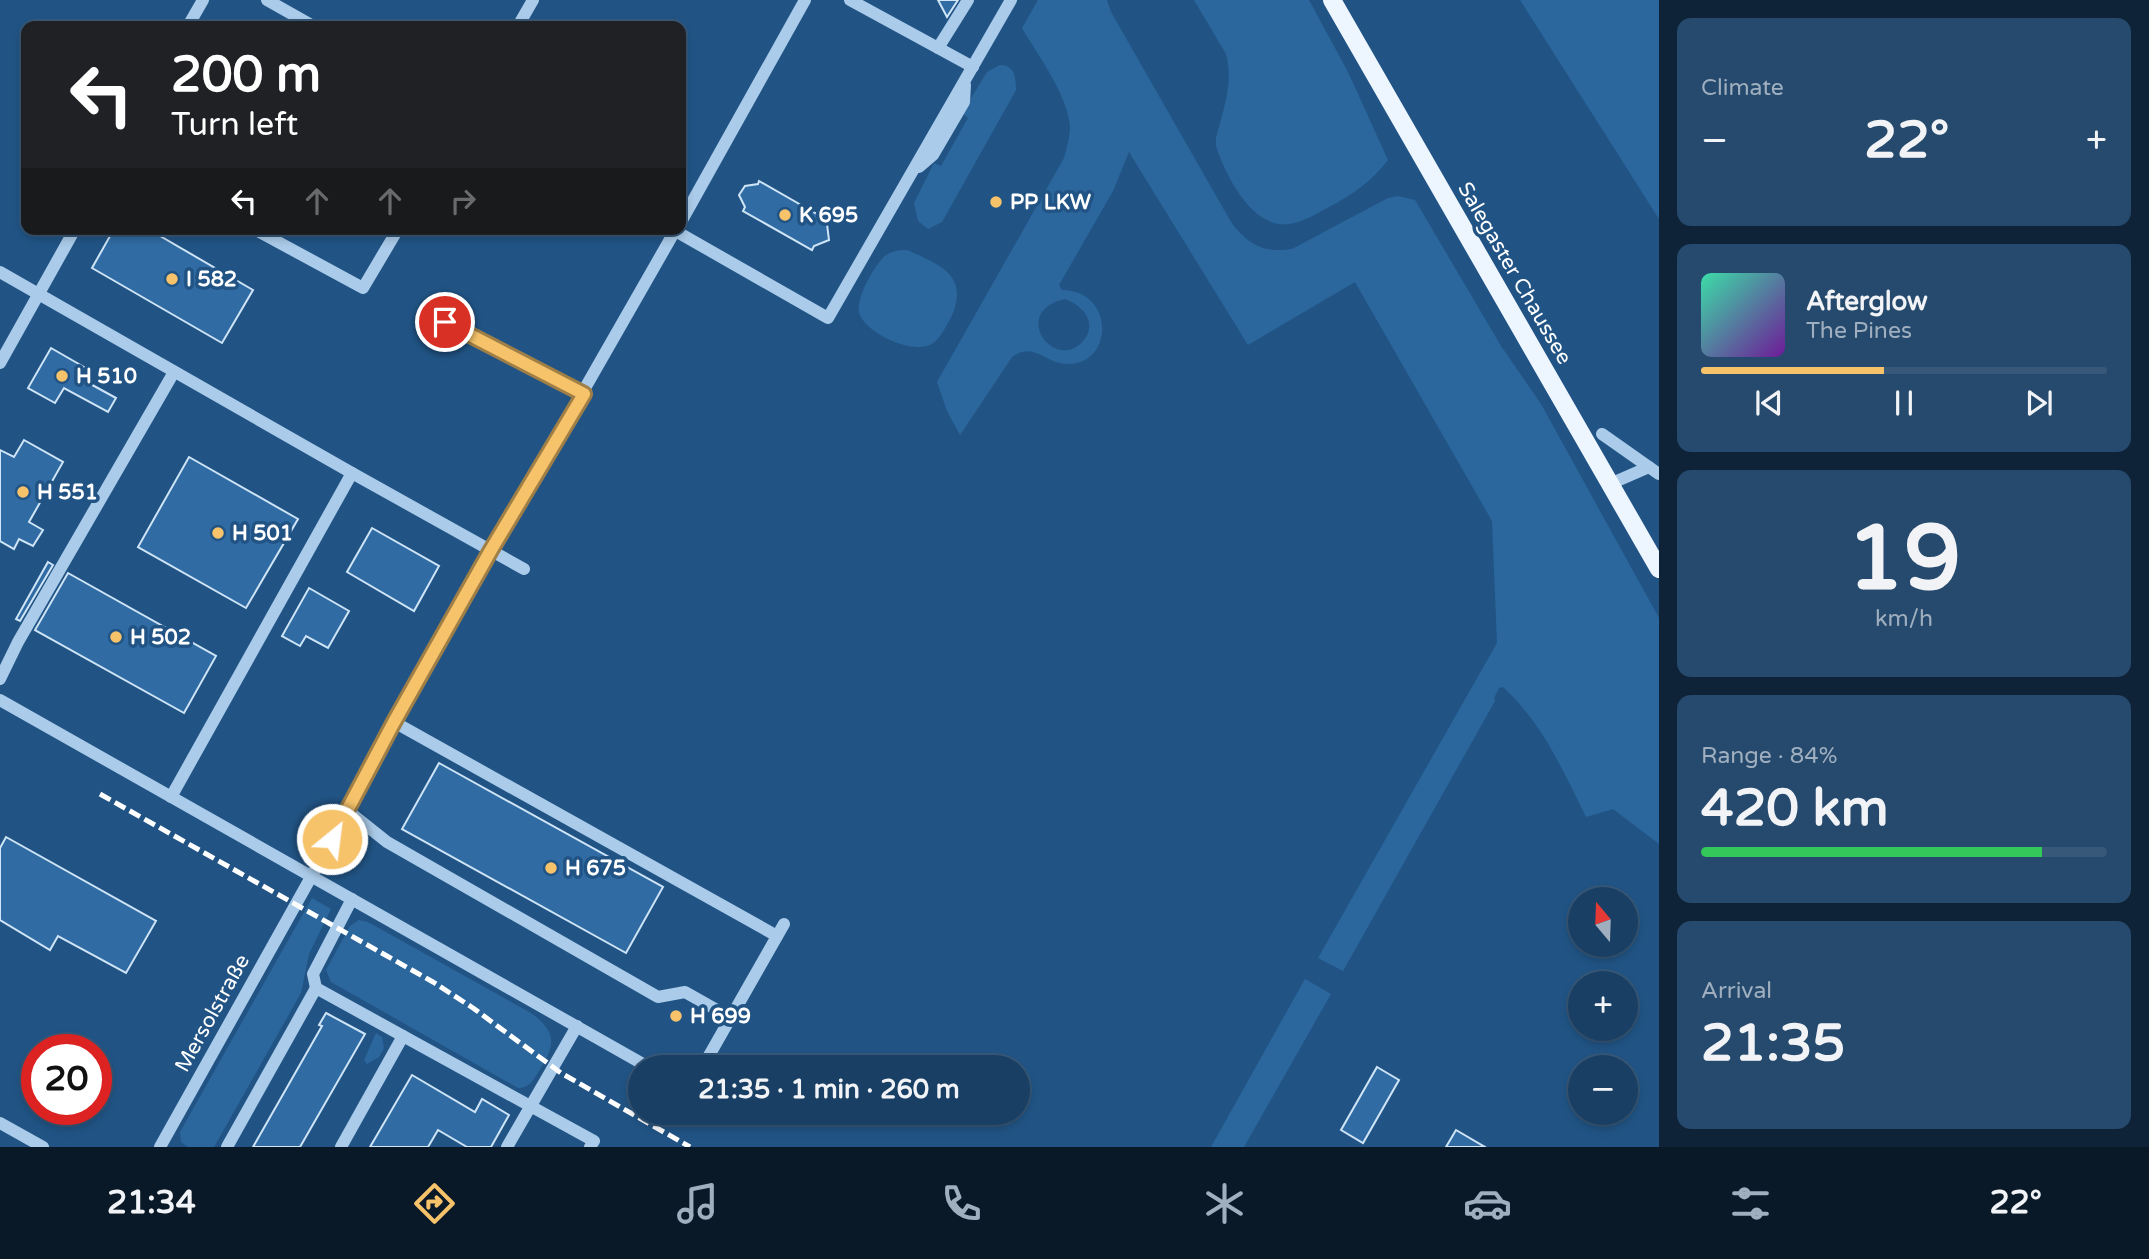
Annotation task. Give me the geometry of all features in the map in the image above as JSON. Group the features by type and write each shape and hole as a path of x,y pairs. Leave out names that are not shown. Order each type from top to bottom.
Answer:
{"main road":[{"name":"Salegaster Chaussee","path":"1332,0 1659,569"}],"street":[{"path":"191,21 203,0"},
{"path":"267,0 289,5 307,21"},
{"path":"521,21 533,0"},
{"name":"Mersolstraße","path":"686,210 805,0"},
{"path":"850,0 973,67"},
{"path":"938,48 968,0"},
{"path":"686,234 828,318 1011,0"},
{"path":"911,174 933,155 964,102 965,80"},
{"path":"0,363 72,235"},
{"path":"265,235 363,288 394,235"},
{"name":"Mersolstraße","path":"165,1145 394,722 491,550 584,394 672,235"},
{"path":"0,272 524,569"},
{"path":"445,322 584,394"},
{"path":"0,679 18,642 174,372"},
{"path":"1602,434 1654,470"},
{"path":"1610,484 1654,470"},
{"path":"171,797 352,473"},
{"path":"0,700 628,1055"},
{"path":"394,722 777,936"},
{"path":"348,810 387,842 658,996 685,992 731,1018"},
{"path":"227,1147 316,988 313,974 352,899"},
{"path":"710,1055 784,923"},
{"path":"316,988 594,1141 590,1147"},
{"path":"507,1147 577,1026"},
{"path":"341,1147 403,1036"},
{"path":"0,1123 43,1147"}],"shaded area":[{"path":"1038,0 1107,0 1111,12 1231,222 1257,246 1273,250 1292,249 1388,198 1398,196 1415,200 1501,346 1541,404 1659,618 1659,844 1613,809 1586,817 1540,732 1517,701 1503,687 1499,688 1495,701 1343,971 1318,958 1497,643 1492,521 1355,282 1248,345 1129,152 1113,191 1059,285 1062,290 1078,293 1090,300 1098,310 1102,336 1097,347 1089,357 1077,363 1058,362 1028,351 1012,357 960,435 947,411 937,382 1064,158 1069,138 1070,126 1063,101 1051,75 1022,28","holes":["1065,299 1082,310 1089,321 1089,327 1084,340 1073,349 1061,350 1051,346 1043,338 1039,327 1040,316 1048,306"]},
{"path":"1194,0 1309,0 1348,72 1388,160 1382,168 1346,198 1298,222 1280,224 1255,212 1235,187 1216,146 1228,86 1228,65 1226,54"},
{"path":"1520,0 1659,0 1659,219"},
{"path":"1000,65 1012,70 1016,90 942,222 928,229 918,221 914,203 934,163 941,166 968,118 962,113 987,72"},
{"path":"907,250 947,272 956,289 957,300 947,326 932,344 924,347 913,347 890,340 870,327 859,312 863,290 882,259 891,253"},
{"path":"312,898 331,909 309,954 301,993 214,1147 188,1147 181,1142 180,1132"},
{"path":"359,920 368,922 540,1020 549,1033 551,1046 545,1062 531,1083 518,1088 331,982 326,970 350,926"},
{"path":"1305,979 1331,994 1244,1147 1211,1147"},
{"path":"376,1033 382,1037 384,1048 379,1057 367,1064 364,1060"}],"building":[{"path":"938,0 958,0 947,17"},
{"name":"K 695","path":"759,181 829,221 829,240 814,246 812,250 743,211 745,207 739,195 745,186 758,184"},
{"name":"I 582","path":"111,235 158,235 253,290 222,343 92,268"},
{"name":"H 510","path":"51,348 91,371 85,381 116,398 108,412 64,388 55,403 28,388"},
{"name":"H 551","path":"24,440 63,462 29,522 43,530 33,546 19,539 14,549 0,541 0,450 14,457"},
{"name":"H 501","path":"189,457 298,519 246,608 138,547"},
{"path":"372,528 439,566 414,611 347,572"},
{"path":"48,562 53,565 20,621 16,619"},
{"name":"H 502","path":"68,573 216,656 184,713 35,630"},
{"path":"309,588 349,611 328,648 306,636 300,646 282,636"},
{"name":"H 675","path":"439,763 663,887 626,953 402,829"},
{"path":"6,837 156,921 126,973 58,936 50,950 0,920 0,848"},
{"path":"326,1013 365,1034 300,1147 253,1147 322,1026 319,1025"},
{"path":"1377,1067 1399,1080 1363,1143 1341,1130"},
{"path":"412,1075 475,1112 482,1099 509,1115 491,1147 467,1147 438,1130 428,1147 370,1147"},
{"path":"1456,1130 1485,1147 1446,1147"}],"railway":[{"path":"100,794 433,982 561,1073 690,1147"}],"place":[{"name":"PP LKW","path":"996,202"},
{"name":"K 695","path":"785,215"},
{"name":"I 582","path":"172,279"},
{"name":"H 510","path":"62,376"},
{"name":"H 551","path":"23,492"},
{"name":"H 501","path":"218,533"},
{"name":"H 502","path":"116,637"},
{"name":"H 675","path":"551,868"},
{"name":"H 699","path":"676,1016"}],"route":[{"path":"332,839 491,550 584,394 445,322"}]}
